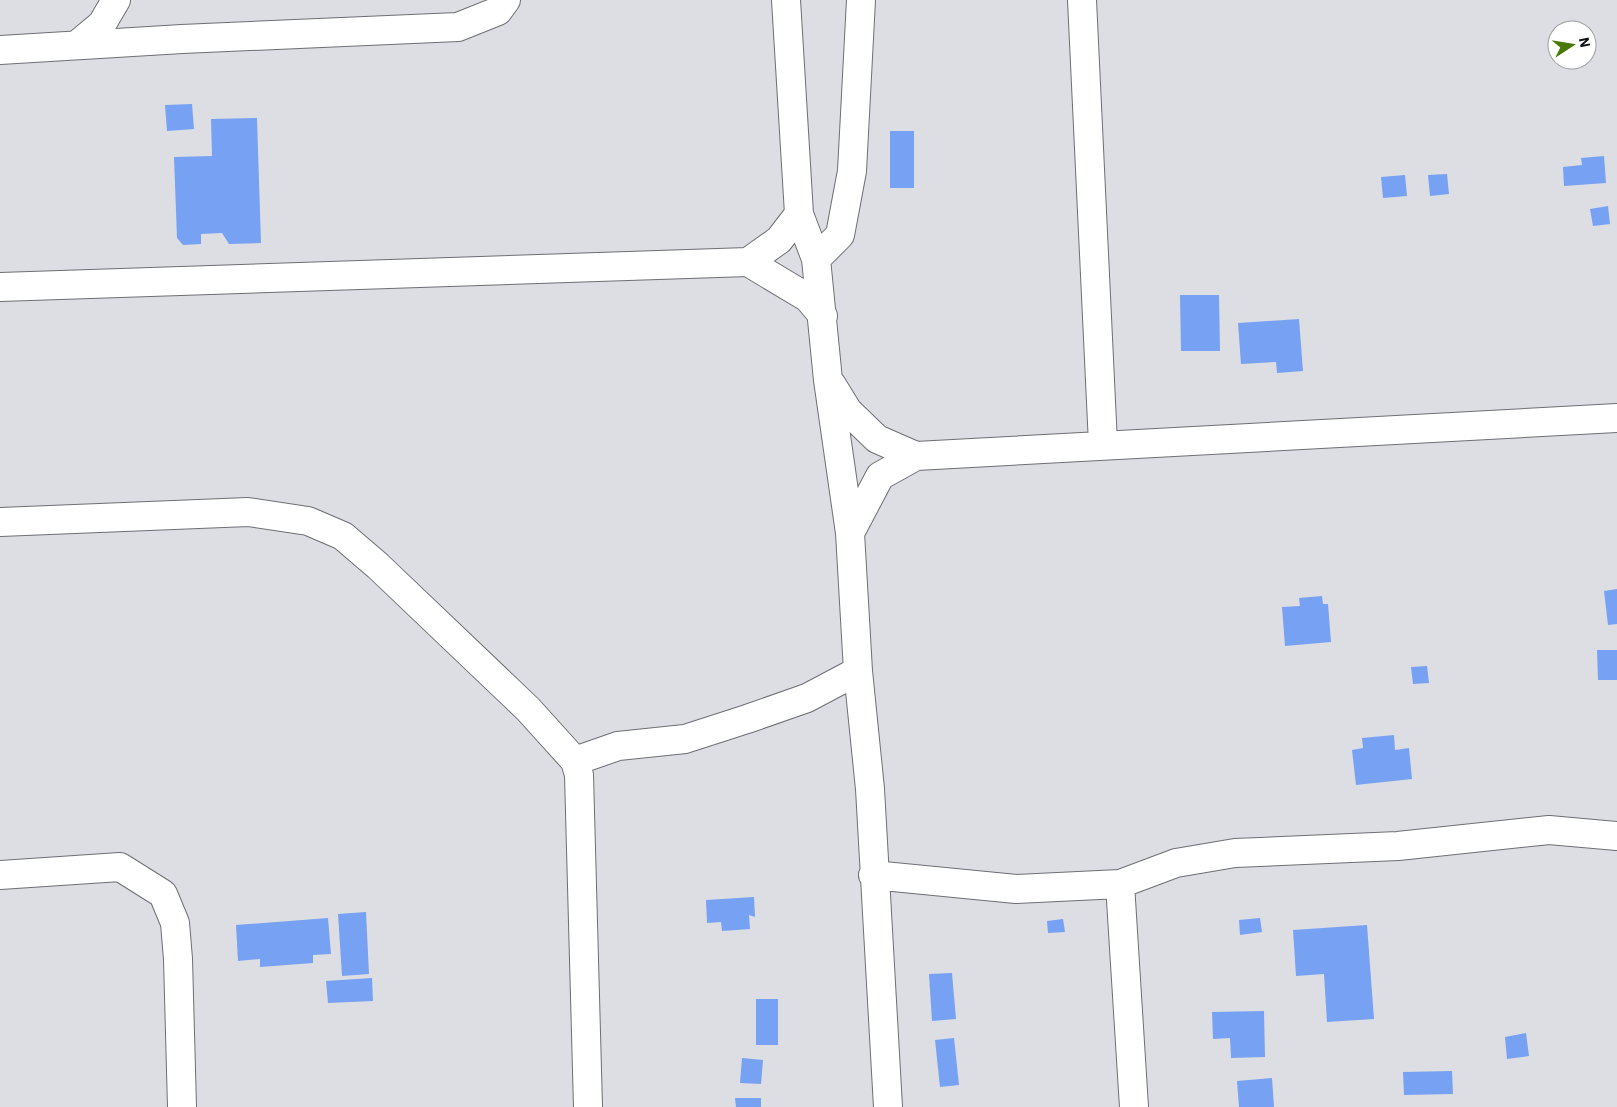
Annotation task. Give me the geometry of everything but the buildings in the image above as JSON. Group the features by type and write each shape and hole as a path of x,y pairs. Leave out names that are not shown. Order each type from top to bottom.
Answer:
{"street":[{"path":"78,44 102,24 116,0"},
{"path":"0,50 78,44 458,27 498,11 506,0"},
{"path":"786,0 799,214 816,259 828,380 850,533 858,671 870,789 873,875 888,1107"},
{"path":"816,259 840,235 852,171 861,0"},
{"path":"1082,0 1103,444"},
{"path":"748,262 779,240 799,214"},
{"path":"0,287 748,262 808,298 823,316"},
{"path":"828,380 848,411 877,439 916,456"},
{"path":"850,533 880,476 916,456 1103,444 1617,418"},
{"path":"0,522 248,512 308,521 343,536 378,566 528,709 575,761 579,775 588,1107"},
{"path":"575,761 618,746 685,739 807,698 858,671"},
{"path":"873,875 1016,889 1120,884 1176,863 1235,853 1398,846 1548,830 1617,836"},
{"path":"0,875 120,867 164,894 175,923 178,959 182,1107"},
{"path":"1120,884 1134,1107"}]}
